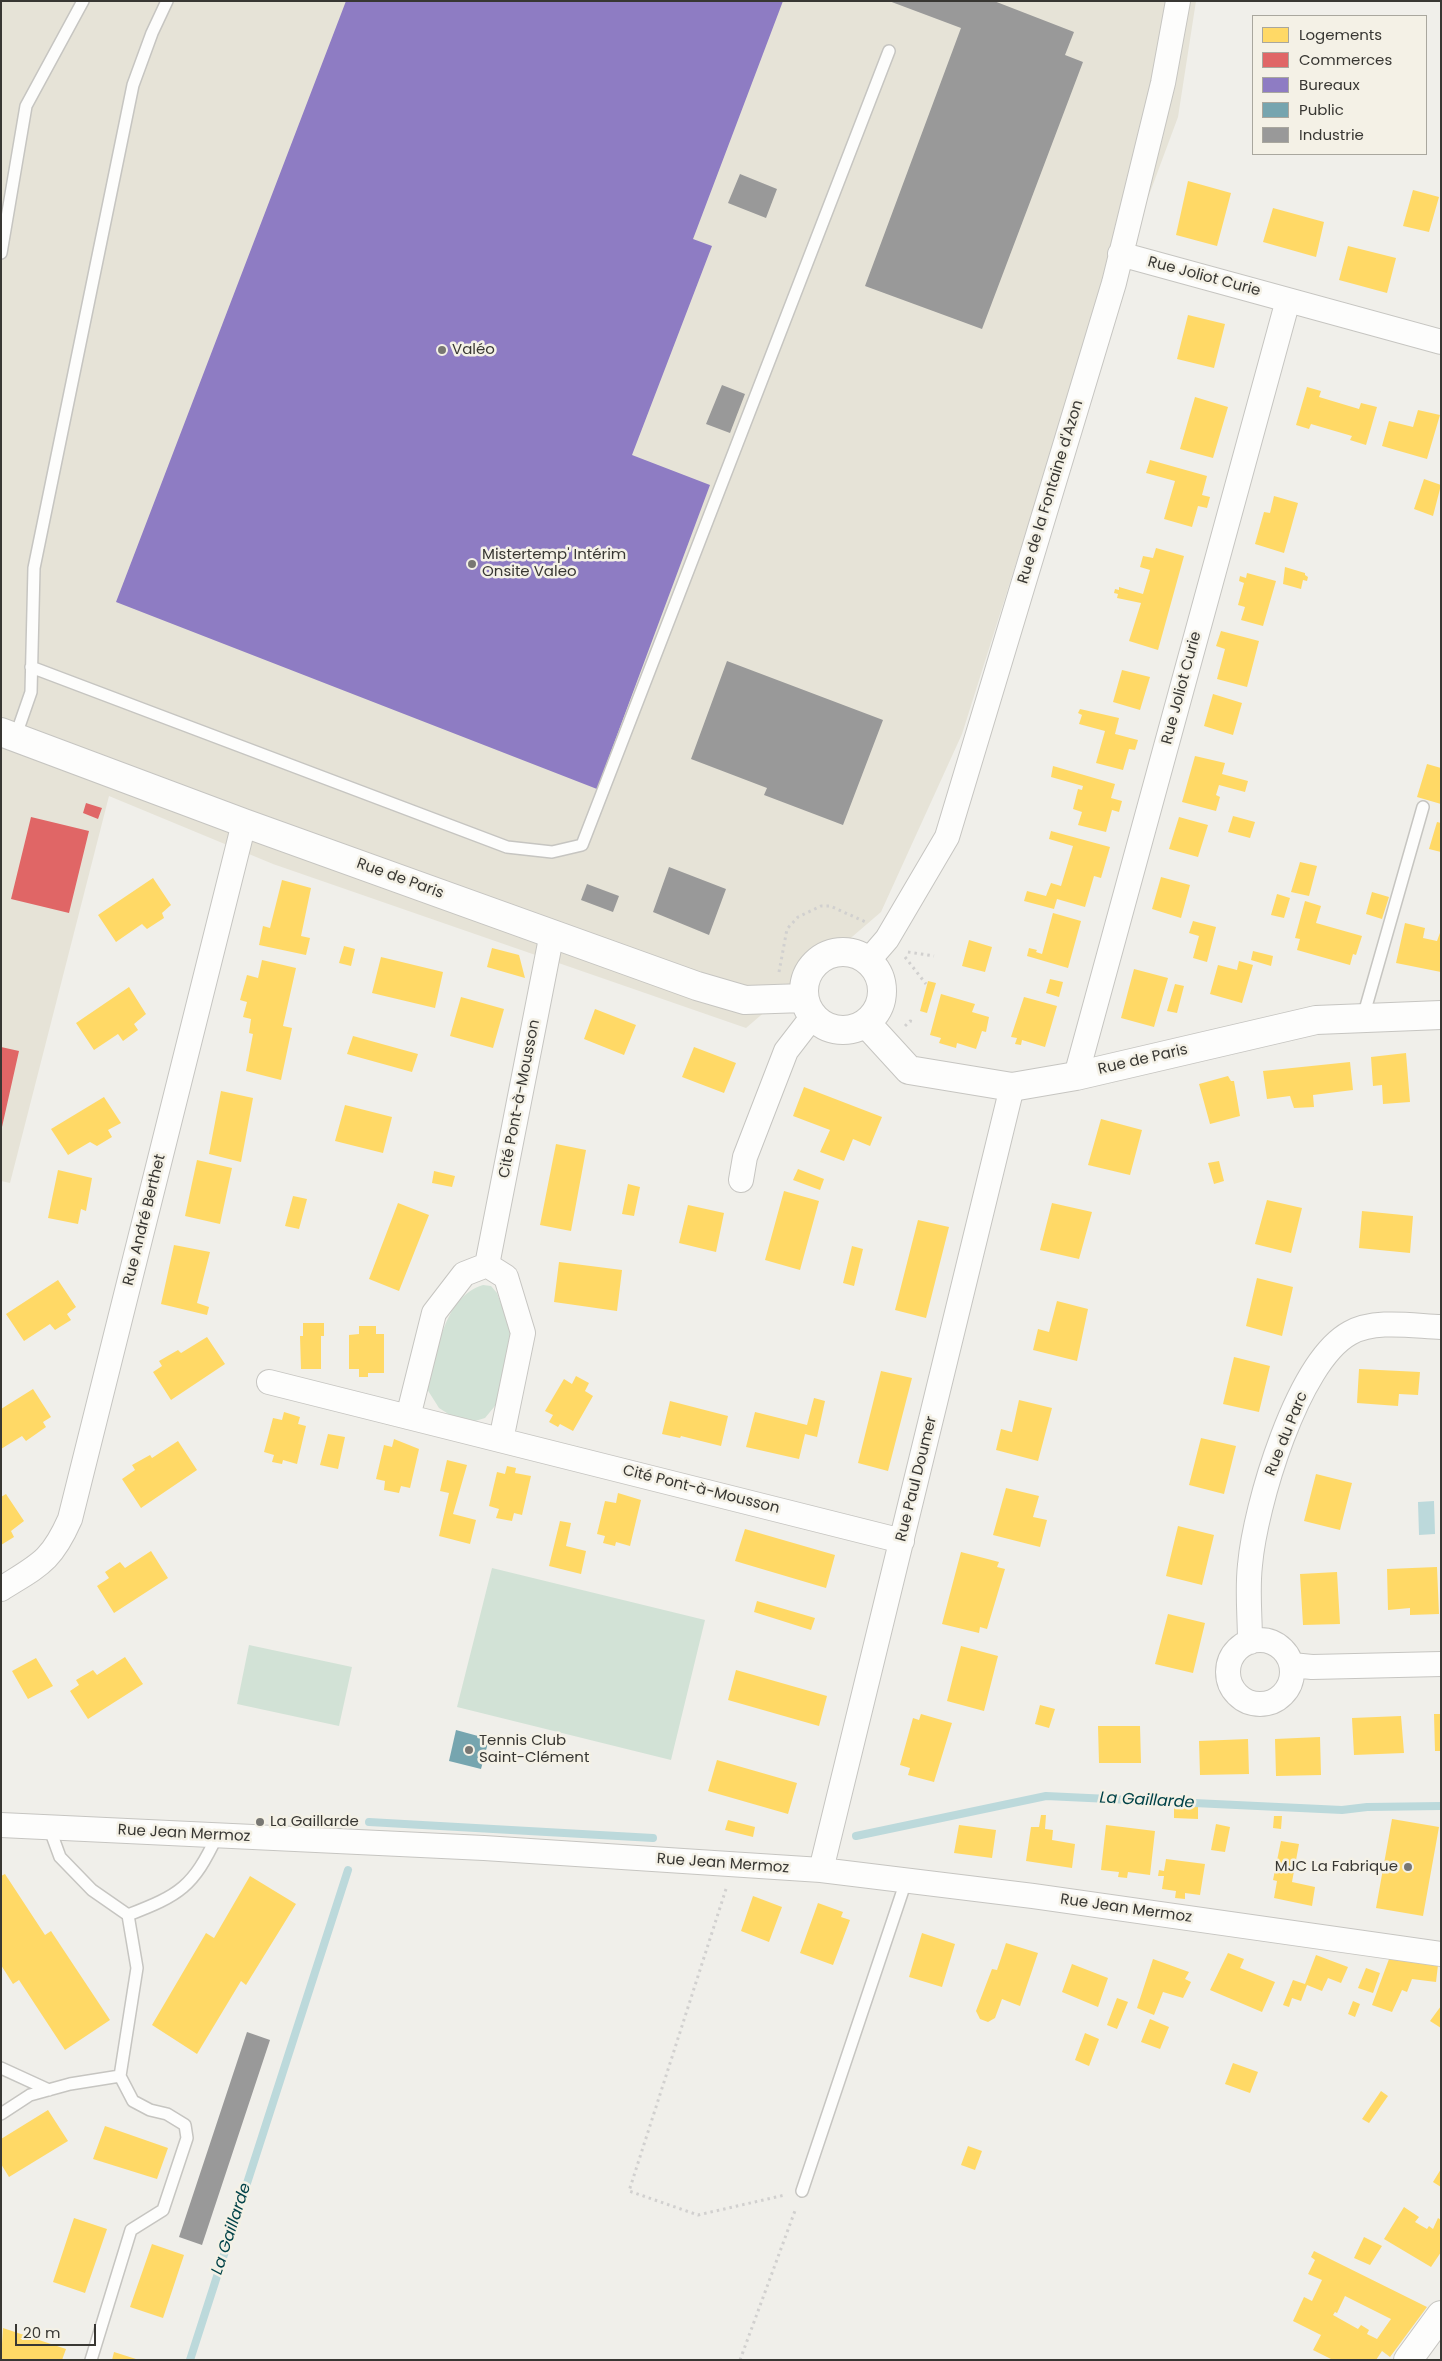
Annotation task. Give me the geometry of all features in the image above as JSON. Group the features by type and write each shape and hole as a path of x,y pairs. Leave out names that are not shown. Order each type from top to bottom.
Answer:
{"street":[{"name":"Rue de la Fontaine d'Azon","path":"868,961 887,939 947,837 1114,283 1163,83 1178,1"},
{"name":"Rue Joliot Curie","path":"1120,254 1441,342"},
{"name":"Rue Joliot Curie","path":"1076,1076 1288,300"},
{"name":"Rue de Paris","path":"6,737 697,986 745,1000 808,1007"},
{"name":"Rue André Berthet","path":"1,1590 46,1560 59,1545 70,1520 244,823"},
{"name":"Cité Pont-à-Mousson","path":"487,1265 552,933"},
{"path":"842,952 856,954 868,961 881,981 882,992 874,1015 866,1023 856,1028 844,1030 821,1024 808,1007 804,984 809,971 818,961 829,954 842,952"},
{"path":"742,1180 745,1157 786,1051 808,1007"},
{"name":"Rue de Paris","path":"866,1023 909,1070 1012,1087 1076,1076 1316,1020 1441,1015"},
{"name":"Rue Paul Doumer","path":"821,1870 1012,1087"},
{"path":"408,1417 434,1313 464,1274 487,1265 506,1277 523,1333 501,1440"},
{"name":"Rue du Parc","path":"1250,1642 1250,1564 1261,1507 1276,1453 1295,1407 1320,1360 1334,1344 1351,1332 1366,1327 1441,1327"},
{"name":"Cité Pont-à-Mousson","path":"269,1382 902,1541"},
{"path":"1261,1640 1271,1642 1288,1655 1292,1665 1290,1686 1276,1701 1254,1704 1244,1701 1230,1685 1228,1669 1233,1654 1241,1646 1250,1642 1261,1640"},
{"path":"1292,1665 1312,1667 1441,1664"},
{"name":"Rue Jean Mermoz","path":"1,1825 484,1848 821,1870 1033,1896 1441,1954"},
{"path":"1408,2360 1441,2315"}],"lane":[{"path":"1,253 26,106 83,1"},
{"path":"6,737 31,692 34,568 133,85 152,33 168,1"},
{"path":"31,667 507,847 552,852 582,845 889,51"},
{"path":"1363,1018 1423,807"},
{"path":"49,1827 60,1857 92,1890 128,1915 137,1968 120,2076 133,2101 150,2110 167,2114 186,2125 187,2138 163,2210 131,2230 90,2360"},
{"path":"128,1915 155,1904 177,1892 194,1879 217,1836"},
{"path":"802,2191 906,1881"},
{"path":"1,2068 49,2090"},
{"path":"1,2114 30,2095 120,2076"}],"path":[{"path":"778,975 787,929 798,917 821,906 830,906 871,924"},
{"path":"926,984 901,952 934,956"},
{"path":"733,1865 629,2191 698,2215 802,2191"},
{"path":"740,2360 802,2191"}],"shaded area":[{"path":"1,1 1196,1 1178,117 1037,497 962,734 881,912 746,1028 273,864 109,796 10,1183 1,1181"}],"green space":[{"path":"483,1285 491,1286 497,1293 514,1339 499,1401 485,1418 475,1421 450,1415 439,1408 427,1389 439,1344 450,1314 459,1301 470,1291"},
{"path":"492,1568 705,1620 671,1760 457,1707"},
{"path":"249,1645 352,1667 339,1726 237,1704"}],"water":[{"path":"1434,1501 1435,1534 1419,1535 1418,1502"}],"building: Logements":[{"path":"1188,181 1231,193 1217,246 1176,235"},
{"path":"1413,190 1439,197 1429,232 1403,226"},
{"path":"1273,208 1324,222 1316,257 1263,242"},
{"path":"1348,246 1396,258 1387,293 1339,280"},
{"path":"1188,315 1225,324 1214,368 1177,359"},
{"path":"1307,387 1321,391 1319,397 1359,409 1361,403 1377,407 1366,445 1350,440 1352,436 1311,424 1309,429 1296,425"},
{"path":"1195,397 1228,407 1213,458 1180,449"},
{"path":"1418,410 1440,415 1427,459 1382,446 1389,421 1413,427"},
{"path":"1150,460 1207,476 1202,495 1210,497 1207,508 1198,506 1192,527 1164,519 1175,481 1146,473"},
{"path":"1424,479 1441,485 1433,516 1414,509"},
{"path":"1274,496 1298,503 1284,553 1255,544 1264,512 1270,513"},
{"path":"1156,548 1184,556 1158,650 1129,641 1141,603 1117,598 1118,594 1114,593 1115,589 1119,590 1119,587 1143,594 1150,570 1140,567 1143,556 1153,558"},
{"path":"1285,567 1305,573 1308,577 1307,581 1303,580 1301,589 1283,584"},
{"path":"1247,573 1276,581 1263,626 1241,620 1245,607 1238,605 1244,583 1239,581 1240,576 1246,578"},
{"path":"1221,631 1259,641 1247,687 1217,679 1225,649 1216,646"},
{"path":"1122,670 1150,677 1140,710 1113,702"},
{"path":"1213,694 1242,703 1233,735 1204,726"},
{"path":"1080,709 1119,718 1115,734 1138,740 1135,750 1129,749 1123,770 1096,763 1105,731 1079,724 1082,715 1078,713"},
{"path":"1195,756 1225,763 1222,774 1248,781 1245,792 1219,785 1216,795 1220,797 1216,811 1182,802"},
{"path":"1427,764 1441,768 1441,804 1417,797"},
{"path":"1053,766 1115,784 1111,798 1122,801 1119,812 1112,810 1106,832 1078,825 1082,812 1073,809 1078,789 1082,790 1083,786 1051,777"},
{"path":"1233,816 1255,822 1250,838 1228,832"},
{"path":"1179,817 1208,825 1198,857 1169,849"},
{"path":"1437,822 1441,823 1441,852 1429,849"},
{"path":"1051,831 1110,847 1101,878 1094,876 1085,907 1057,899 1054,909 1024,901 1027,891 1046,896 1051,883 1061,886 1073,846 1049,839"},
{"path":"1300,862 1317,866 1309,896 1291,892"},
{"path":"1161,877 1190,885 1181,918 1152,909"},
{"path":"153,878 171,905 162,913 164,918 147,929 142,924 116,942 98,915"},
{"path":"282,880 311,888 301,936 310,938 306,955 259,945 263,926 270,928"},
{"path":"1372,892 1389,897 1382,919 1366,914"},
{"path":"1277,894 1290,898 1284,918 1271,915"},
{"path":"1305,901 1321,906 1316,923 1362,936 1356,955 1353,954 1350,965 1297,950 1300,939 1295,938"},
{"path":"1053,913 1081,921 1068,968 1027,956 1029,948 1037,950 1036,952 1042,954"},
{"path":"1193,921 1216,927 1207,962 1193,958 1199,936 1189,933"},
{"path":"1405,923 1425,928 1423,938 1437,941 1441,930 1441,972 1396,963"},
{"path":"969,940 992,947 985,972 962,966"},
{"path":"344,946 355,949 351,966 339,963"},
{"path":"492,948 519,955 525,978 487,967"},
{"path":"1253,951 1273,956 1271,966 1251,960"},
{"path":"381,957 443,972 435,1008 372,993"},
{"path":"262,960 296,968 283,1026 292,1028 281,1080 246,1071 253,1034 249,1033 251,1019 243,1017 247,1002 240,1000 247,975 258,978"},
{"path":"1239,961 1253,965 1242,1003 1210,994 1218,965 1237,970"},
{"path":"1134,969 1168,978 1154,1027 1121,1018"},
{"path":"1050,979 1063,982 1059,997 1046,993"},
{"path":"928,981 936,983 927,1013 920,1011"},
{"path":"1175,984 1184,986 1177,1013 1167,1011"},
{"path":"129,987 146,1014 134,1024 138,1030 123,1041 118,1034 94,1050 76,1023"},
{"path":"941,994 975,1004 972,1012 989,1017 986,1032 982,1031 976,1049 957,1043 956,1048 939,1043 941,1038 930,1035"},
{"path":"461,997 504,1009 493,1048 450,1036"},
{"path":"1024,997 1057,1006 1045,1047 1022,1040 1021,1045 1015,1044 1017,1038 1011,1037"},
{"path":"595,1009 636,1025 624,1055 584,1039"},
{"path":"353,1036 418,1054 412,1072 347,1054"},
{"path":"694,1047 736,1063 724,1093 682,1077"},
{"path":"1406,1053 1410,1102 1383,1104 1382,1085 1373,1086 1371,1057"},
{"path":"1350,1062 1353,1090 1313,1095 1314,1107 1294,1108 1290,1096 1267,1099 1263,1071"},
{"path":"1228,1076 1231,1081 1234,1081 1240,1116 1210,1124 1199,1084"},
{"path":"804,1087 882,1117 870,1146 853,1139 844,1161 820,1152 830,1130 793,1116"},
{"path":"221,1091 253,1098 241,1162 209,1154"},
{"path":"104,1097 121,1123 108,1130 112,1137 97,1146 90,1142 68,1155 51,1129"},
{"path":"345,1105 392,1117 383,1153 335,1141"},
{"path":"1101,1119 1142,1130 1130,1175 1088,1165"},
{"path":"556,1144 586,1150 571,1231 540,1225"},
{"path":"197,1160 232,1168 220,1224 185,1216"},
{"path":"1219,1161 1224,1181 1214,1184 1208,1163"},
{"path":"798,1169 824,1179 820,1190 793,1180"},
{"path":"58,1170 92,1178 86,1211 81,1209 78,1224 48,1218"},
{"path":"434,1171 455,1176 452,1187 432,1183"},
{"path":"628,1184 640,1187 634,1216 622,1214"},
{"path":"784,1191 819,1201 800,1270 765,1260"},
{"path":"293,1196 307,1199 299,1229 285,1226"},
{"path":"1267,1200 1302,1208 1291,1253 1255,1244"},
{"path":"398,1203 429,1215 399,1291 369,1279"},
{"path":"1052,1203 1092,1212 1079,1259 1040,1250"},
{"path":"688,1205 724,1213 716,1252 679,1243"},
{"path":"1362,1211 1413,1216 1410,1253 1359,1248"},
{"path":"918,1220 949,1227 926,1318 895,1310"},
{"path":"174,1245 210,1252 197,1303 209,1307 207,1315 161,1304"},
{"path":"852,1246 863,1249 854,1286 843,1283"},
{"path":"559,1262 622,1270 617,1311 554,1302"},
{"path":"1257,1278 1293,1287 1282,1336 1246,1326"},
{"path":"58,1280 76,1307 67,1314 71,1320 55,1330 50,1324 24,1341 6,1314"},
{"path":"1057,1301 1088,1309 1077,1361 1033,1350 1038,1329 1049,1332"},
{"path":"303,1323 324,1323 324,1336 321,1336 321,1369 301,1369 300,1336 303,1336"},
{"path":"359,1326 376,1326 376,1334 384,1334 384,1373 368,1373 368,1377 359,1377 359,1369 349,1369 349,1335 359,1334"},
{"path":"207,1337 225,1364 171,1400 153,1372 162,1366 159,1361 178,1350 181,1353"},
{"path":"1234,1357 1270,1366 1259,1412 1223,1404"},
{"path":"1359,1369 1420,1372 1418,1395 1399,1394 1398,1406 1357,1403"},
{"path":"881,1371 912,1378 888,1471 858,1463"},
{"path":"576,1376 589,1383 585,1391 593,1396 573,1431 560,1424 558,1427 549,1422 553,1415 545,1411 564,1379 572,1384"},
{"path":"33,1389 51,1417 43,1422 46,1427 26,1441 22,1436 1,1449 1,1409"},
{"path":"814,1398 825,1401 817,1437 805,1434 799,1459 746,1447 755,1412 807,1425"},
{"path":"1019,1400 1052,1408 1038,1461 996,1450 1001,1429 1012,1432"},
{"path":"670,1401 728,1416 721,1446 681,1436 680,1438 662,1434"},
{"path":"284,1412 300,1417 298,1424 306,1426 297,1464 283,1460 282,1464 272,1462 274,1455 264,1452 273,1418 282,1420"},
{"path":"328,1434 345,1437 338,1469 320,1465"},
{"path":"1201,1438 1236,1446 1224,1494 1189,1485"},
{"path":"394,1439 419,1449 410,1488 401,1486 399,1493 384,1490 385,1481 376,1479 384,1445 392,1447"},
{"path":"178,1441 197,1470 141,1508 122,1479 135,1470 132,1465 150,1455 152,1458"},
{"path":"447,1460 467,1465 453,1514 476,1520 470,1544 439,1536 449,1493 440,1491"},
{"path":"507,1466 516,1468 515,1473 531,1476 522,1515 514,1513 512,1521 496,1518 499,1509 489,1506 497,1472 505,1474"},
{"path":"1316,1474 1352,1483 1340,1530 1304,1521"},
{"path":"1006,1488 1039,1496 1033,1517 1047,1520 1040,1547 993,1535"},
{"path":"618,1493 641,1500 630,1546 616,1542 615,1546 603,1543 605,1536 597,1534 605,1501 616,1503"},
{"path":"6,1494 24,1521 11,1531 14,1537 1,1545 1,1497"},
{"path":"560,1521 571,1523 566,1546 586,1551 581,1574 549,1566"},
{"path":"1178,1526 1214,1535 1202,1585 1166,1576"},
{"path":"745,1529 835,1555 826,1588 735,1561"},
{"path":"151,1551 168,1578 114,1613 97,1586 109,1578 105,1572 120,1562 125,1568"},
{"path":"961,1552 999,1562 997,1567 1005,1569 987,1629 980,1627 979,1633 942,1624"},
{"path":"1437,1567 1439,1614 1410,1615 1410,1608 1388,1610 1387,1569"},
{"path":"1337,1572 1340,1624 1303,1625 1300,1574"},
{"path":"757,1601 815,1618 811,1630 754,1612"},
{"path":"1168,1614 1205,1623 1193,1673 1155,1664"},
{"path":"961,1646 998,1656 984,1711 947,1701"},
{"path":"125,1657 143,1684 88,1719 70,1691 79,1685 76,1680 93,1670 97,1675"},
{"path":"36,1658 53,1686 28,1699 12,1671"},
{"path":"736,1670 827,1696 819,1726 728,1700"},
{"path":"1040,1705 1055,1709 1049,1728 1035,1724"},
{"path":"921,1714 952,1723 934,1782 908,1775 910,1768 900,1765 913,1718 919,1720"},
{"path":"1434,1714 1441,1714 1441,1751 1435,1751"},
{"path":"1401,1716 1404,1753 1354,1755 1352,1718"},
{"path":"1098,1726 1140,1726 1141,1763 1099,1763"},
{"path":"1320,1737 1321,1775 1276,1776 1275,1739"},
{"path":"1248,1739 1249,1774 1200,1775 1199,1741"},
{"path":"717,1760 797,1783 788,1814 708,1791"},
{"path":"1174,1805 1198,1805 1198,1819 1174,1818"},
{"path":"1041,1815 1046,1815 1045,1829 1053,1830 1052,1840 1075,1844 1072,1868 1026,1861 1031,1827 1039,1827"},
{"path":"1274,1816 1282,1816 1281,1829 1273,1828"},
{"name":"MJC La Fabrique","path":"1392,1819 1439,1827 1423,1916 1376,1908"},
{"path":"728,1820 755,1827 753,1837 725,1830"},
{"path":"1216,1824 1230,1827 1225,1852 1211,1850"},
{"path":"959,1825 996,1830 992,1858 954,1853"},
{"path":"1106,1825 1155,1831 1150,1875 1128,1872 1127,1878 1118,1877 1119,1872 1101,1870"},
{"path":"1281,1841 1299,1844 1292,1882 1315,1887 1312,1906 1274,1898 1277,1881 1273,1880"},
{"path":"1166,1859 1205,1864 1200,1895 1185,1893 1185,1899 1175,1898 1176,1891 1162,1889 1164,1876 1158,1876 1159,1870 1164,1871"},
{"path":"5,1874 45,1935 51,1931 110,2020 65,2050 19,1980 13,1984 1,1965 1,1876"},
{"path":"250,1876 296,1904 246,1985 241,1981 197,2054 152,2025 206,1933 214,1938"},
{"path":"753,1896 782,1907 769,1942 741,1931"},
{"path":"818,1903 843,1912 841,1917 850,1920 833,1965 800,1953"},
{"path":"922,1933 955,1944 942,1987 909,1977"},
{"path":"1006,1943 1038,1953 1020,2006 1002,1999 995,2018 988,2022 980,2019 976,2011 992,1969 997,1970"},
{"path":"1228,1953 1244,1959 1240,1968 1275,1982 1262,2012 1210,1990"},
{"path":"1316,1955 1348,1967 1341,1983 1328,1978 1322,1991 1307,1985 1301,2001 1292,1998 1289,2007 1283,2005 1293,1980 1305,1984"},
{"path":"1153,1959 1189,1972 1185,1979 1191,1982 1183,1998 1163,1992 1154,2015 1137,2008"},
{"path":"1389,1959 1438,1965 1436,1982 1412,1979 1407,1992 1402,1990 1392,2012 1372,2005"},
{"path":"1072,1964 1108,1978 1098,2007 1062,1992"},
{"path":"1366,1968 1380,1973 1373,1993 1358,1988"},
{"path":"1117,1998 1128,2002 1117,2029 1107,2025"},
{"path":"1353,2001 1360,2004 1355,2017 1348,2014"},
{"path":"1441,2006 1441,2028 1430,2021"},
{"path":"1150,2019 1169,2027 1160,2049 1141,2042"},
{"path":"1085,2033 1099,2039 1089,2066 1075,2060"},
{"path":"1233,2063 1258,2072 1250,2093 1225,2084"},
{"path":"1381,2091 1388,2096 1369,2123 1362,2119"},
{"path":"48,2110 68,2141 9,2177 1,2164 1,2139"},
{"path":"105,2126 168,2148 157,2179 93,2159"},
{"path":"968,2146 982,2151 975,2170 961,2165"},
{"path":"1441,2169 1441,2187 1433,2182"},
{"path":"1404,2207 1419,2217 1415,2222 1427,2229 1429,2226 1433,2229 1438,2218 1441,2220 1441,2252 1431,2267 1384,2239"},
{"path":"74,2218 107,2229 85,2293 53,2282"},
{"path":"1364,2237 1382,2246 1370,2265 1354,2258"},
{"path":"152,2244 184,2255 163,2318 130,2307"},
{"path":"1314,2251 1427,2307 1390,2357 1382,2351 1376,2360 1333,2360 1313,2350 1321,2335 1293,2321 1304,2297 1312,2301 1322,2280 1308,2274 1315,2260 1311,2257","holes":["1345,2296 1391,2319 1377,2339 1367,2334 1369,2330 1361,2325 1358,2329 1333,2315 1335,2312 1337,2313"]},
{"path":"3,2328 66,2349 62,2360 1,2360"},
{"path":"114,2352 136,2359 136,2360 112,2360"}],"building: Commerces":[{"path":"86,803 102,808 98,819 83,813"},
{"path":"31,817 89,831 69,913 11,899"},
{"path":"1,1047 19,1051 2,1127 1,1127"}],"building: Bureaux":[{"name":"Valéo","path":"346,1 783,1 693,239 712,246 632,455 710,485 597,789 116,602"}],"building: Public":[{"name":"Tennis Club Saint-Clément","path":"456,1730 489,1739 481,1769 449,1761"}],"building: Industrie":[{"path":"889,1 994,1 1074,32 1065,55 1083,62 982,329 865,286 961,28"},
{"path":"740,174 777,189 766,218 728,203"},
{"path":"722,385 745,394 730,433 706,424"},
{"path":"727,661 883,720 843,825 764,795 767,788 691,759"},
{"path":"669,867 726,889 709,935 653,912"},
{"path":"587,884 619,896 613,912 581,900"},
{"path":"247,2032 270,2040 202,2245 179,2237"}],"waterway":[{"name":"La Gaillarde","path":"856,1836 1046,1796 1342,1810 1367,1807 1441,1806"},
{"name":"La Gaillarde","path":"369,1822 653,1838"},
{"name":"La Gaillarde","path":"190,2360 348,1870"}],"place":[{"name":"Valéo","path":"442,350"},
{"name":"Mistertemp' Intérim Onsite Valeo","path":"472,564"},
{"name":"Tennis Club Saint-Clément","path":"469,1750"},
{"name":"La Gaillarde","path":"260,1822"},
{"name":"MJC La Fabrique","path":"1408,1867"}]}
